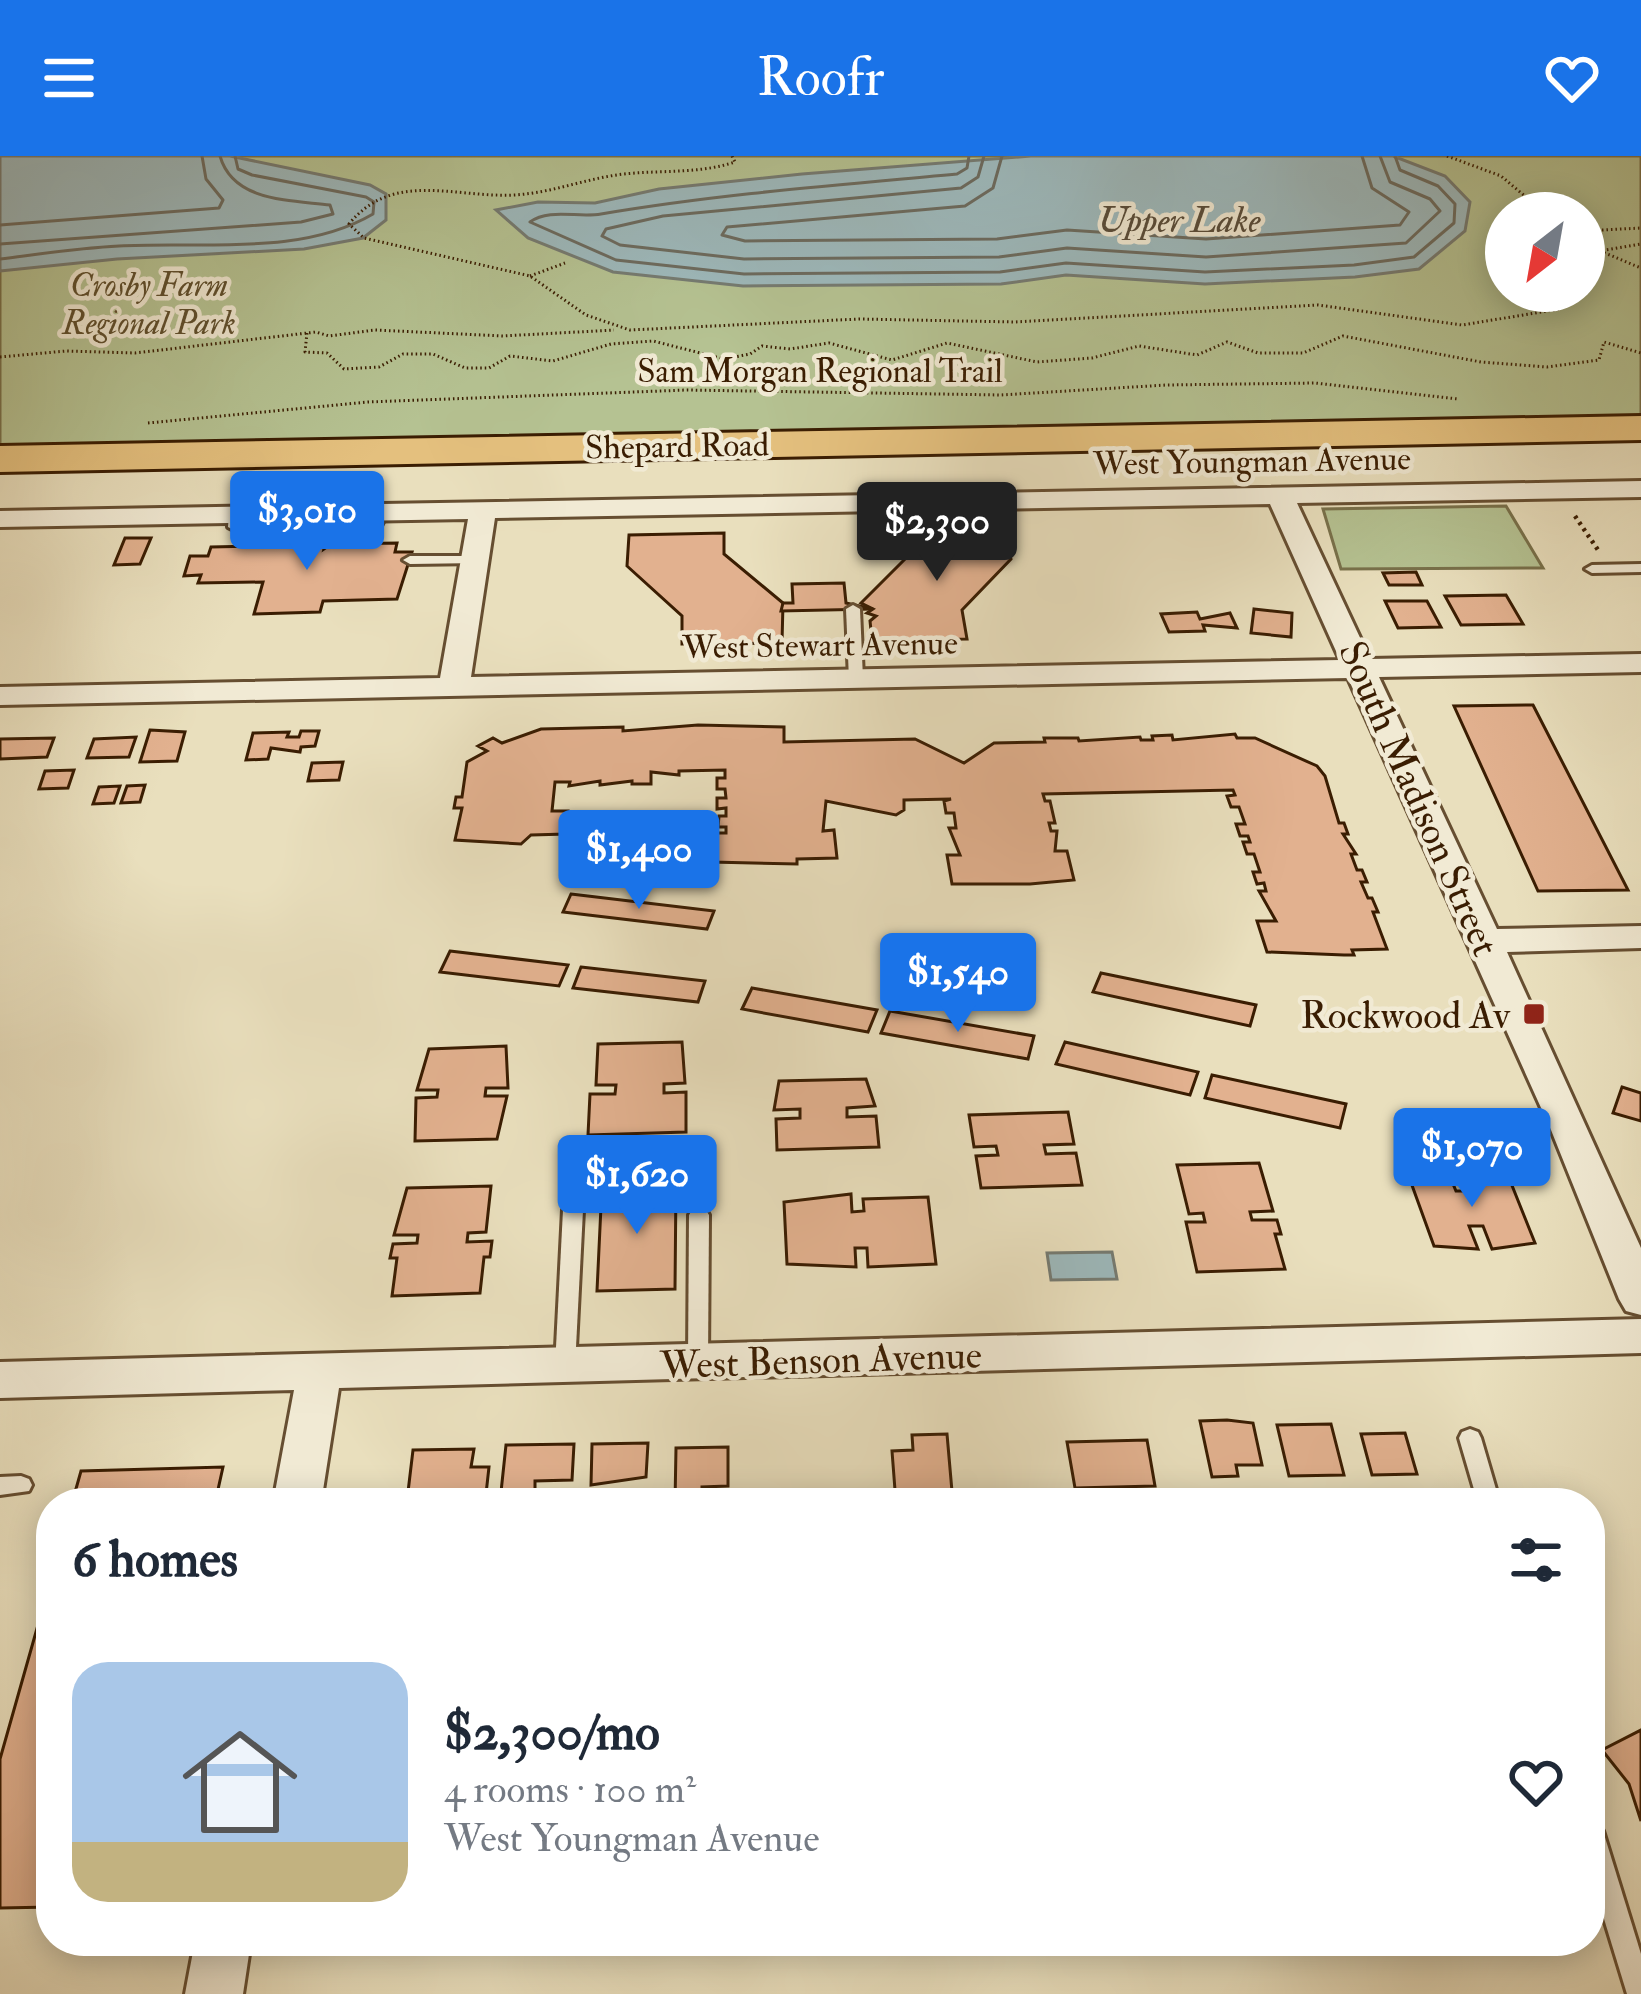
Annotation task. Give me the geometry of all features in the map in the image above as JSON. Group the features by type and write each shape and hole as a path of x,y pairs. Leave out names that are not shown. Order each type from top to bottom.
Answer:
{"highway":[{"name":"Shepard Road","path":"0,458 1641,428"},
{"name":"Shepard Road","path":"0,480 1641,450"}],"street":[{"name":"West Youngman Avenue","path":"0,519 1641,489"},
{"name":"South Madison Street","path":"1280,496 1363,669 1641,1299"},
{"path":"454,687 483,510"},
{"name":"West Stewart Avenue","path":"0,696 1641,663"},
{"path":"1484,941 1641,937"},
{"name":"West Benson Avenue","path":"1,1382 1641,1336"},
{"path":"300,1488 319,1374"},
{"path":"214,1994 220,1956"}],"lane":[{"path":"410,560 474,560"},
{"path":"1592,569 1641,568"},
{"path":"853,610 856,679"},
{"path":"565,1367 573,1210"},
{"path":"698,1363 699,1215"},
{"path":"1469,1438 1484,1488"},
{"path":"1605,1880 1640,1994"}],"path":[{"path":"630,330 604,326 568,307 545,283 530,276 364,238 349,224 360,205 388,193 521,194 624,174 720,167 735,162 731,156"},
{"path":"1447,156 1501,176 1520,192"},
{"path":"1605,230 1641,229"},
{"path":"1605,250 1641,244"},
{"path":"1605,253 1641,268"},
{"path":"530,276 566,262"},
{"path":"0,357 66,350 135,353 308,333 438,331 502,336 859,319 1015,322 1304,305 1462,325 1542,312"},
{"path":"308,333 305,352 327,353 344,369 379,367 403,354 433,354 465,368 490,368 510,356 554,361 611,344 653,341 724,359 750,354 762,346 790,350 829,343 892,360 921,345 952,340 1028,362 1111,355 1136,345 1161,348 1172,356 1201,357 1227,342 1258,353 1303,353 1342,336 1481,362 1547,368 1599,360 1604,342 1641,353"},
{"name":"Sam Morgan Regional Trail","path":"128,426 347,403 687,390 1001,395 1166,385 1316,383 1475,402"},
{"path":"1566,502 1599,552"}],"green space":[{"name":"Crosby Farm Regional Park","path":"0,156 1641,156 1641,420 0,453"},
{"path":"1506,506 1543,568 1341,569 1323,509"}],"water":[{"path":"0,156 230,156 370,185 386,194 386,220 363,238 304,249 0,271"},
{"name":"Upper Lake","path":"1031,156 1393,156 1445,176 1470,202 1465,231 1419,269 1205,284 1066,275 1001,284 743,286 613,272 528,238 496,210 538,202 595,203 659,189 802,174"},
{"path":"1112,1252 1117,1279 1051,1280 1047,1253"}],"building":[{"path":"1003,527 1011,559 962,610 967,639 872,640 870,621 876,616 867,613 873,609 861,603 915,549 911,529"},
{"path":"724,533 724,554 783,603 782,643 682,644 682,616 627,566 629,535"},
{"path":"308,537 327,537 324,549 331,544 397,543 395,552 412,552 397,599 323,601 320,612 254,614 263,582 198,583 201,575 184,576 190,556 208,556 211,547 306,545"},
{"path":"125,538 151,538 140,564 114,565"},
{"path":"1416,572 1422,585 1389,585 1383,573"},
{"path":"844,583 846,603 873,609 781,611 783,603 793,603 792,584"},
{"path":"1506,595 1523,624 1461,625 1445,596"},
{"path":"1385,601 1427,601 1441,627 1398,628"},
{"path":"1254,609 1292,613 1291,637 1251,633"},
{"path":"1197,612 1200,619 1230,613 1237,628 1203,625 1205,631 1169,632 1161,614"},
{"path":"1533,705 1628,890 1538,891 1454,706"},
{"path":"698,725 784,727 784,742 915,739 964,763 994,743 1045,742 1044,738 1153,740 1152,736 1172,735 1173,740 1235,734 1255,738 1317,766 1325,776 1339,823 1344,823 1348,834 1343,834 1356,854 1351,854 1357,870 1362,870 1367,882 1361,882 1378,912 1373,912 1387,949 1352,950 1354,955 1267,952 1257,921 1276,921 1259,891 1266,891 1264,883 1257,884 1253,872 1260,872 1254,854 1247,854 1243,842 1250,842 1248,836 1240,836 1236,824 1245,824 1239,807 1231,807 1227,796 1235,795 1233,790 1043,794 1050,801 1055,823 1049,823 1051,831 1057,831 1055,851 1067,851 1074,880 1030,884 952,884 947,855 960,855 949,828 956,828 954,813 946,813 944,801 951,799 904,800 904,810 896,815 826,801 823,831 834,830 837,858 797,859 797,864 711,862 711,833 726,833 726,827 718,827 726,808 717,809 717,798 726,798 725,789 717,789 717,778 725,778 725,770 679,771 679,775 651,772 651,784 600,785 600,781 569,786 570,782 555,782 552,811 568,811 566,834 531,835 521,844 455,840 462,808 454,808 456,797 462,797 467,762 487,751 478,746 493,738 502,743 541,729 623,727 623,731"},
{"path":"150,730 185,732 177,761 140,762"},
{"path":"301,731 319,731 315,746 301,747 300,752 271,748 268,759 246,760 253,733 289,732 287,737 299,737"},
{"path":"136,737 129,757 87,758 94,739"},
{"path":"54,738 47,757 0,759 0,739"},
{"path":"343,762 339,780 308,781 312,763"},
{"path":"74,770 68,788 39,789 45,771"},
{"path":"145,785 140,802 121,803 127,786"},
{"path":"120,786 114,803 93,804 99,787"},
{"path":"571,894 714,911 707,929 563,912"},
{"path":"450,951 568,965 559,986 440,972"},
{"path":"581,967 705,981 698,1002 573,988"},
{"path":"1101,973 1256,1005 1250,1026 1093,992"},
{"path":"752,988 877,1010 868,1032 742,1009"},
{"path":"890,1011 1034,1036 1028,1059 881,1033"},
{"path":"682,1042 685,1083 664,1084 664,1093 686,1092 686,1132 588,1135 590,1094 615,1094 616,1085 596,1085 598,1044"},
{"path":"1065,1042 1198,1072 1190,1095 1056,1064"},
{"path":"506,1046 508,1088 486,1088 485,1096 507,1096 497,1139 415,1141 416,1098 437,1097 438,1090 417,1090 429,1049"},
{"path":"1212,1075 1346,1104 1340,1128 1205,1098"},
{"path":"866,1079 875,1106 847,1108 847,1117 876,1116 879,1147 777,1150 776,1119 800,1118 800,1109 774,1110 779,1081"},
{"path":"1622,1087 1641,1093 1641,1121 1613,1113"},
{"path":"1068,1112 1074,1144 1044,1145 1046,1154 1076,1153 1082,1185 981,1188 976,1156 998,1155 996,1146 974,1147 969,1115"},
{"path":"1259,1163 1273,1211 1250,1212 1252,1220 1277,1220 1281,1234 1275,1234 1285,1269 1197,1272 1186,1222 1205,1222 1203,1213 1189,1214 1177,1165"},
{"path":"1463,1171 1479,1174 1507,1173 1535,1243 1492,1249 1483,1226 1469,1226 1478,1249 1434,1246 1409,1177 1448,1172 1456,1191 1470,1191"},
{"path":"676,1183 675,1289 597,1291 602,1185"},
{"path":"491,1186 486,1232 468,1233 467,1242 492,1241 490,1257 484,1257 480,1293 392,1296 397,1258 390,1258 393,1244 417,1243 418,1235 394,1235 407,1188"},
{"path":"851,1194 852,1212 864,1211 863,1199 928,1197 936,1264 868,1267 867,1248 855,1248 856,1267 787,1264 784,1202"},
{"path":"1200,1421 1253,1423 1262,1465 1236,1465 1238,1476 1212,1477"},
{"path":"1331,1424 1344,1475 1289,1476 1277,1425"},
{"path":"1405,1433 1417,1474 1372,1475 1361,1434"},
{"path":"947,1434 952,1488 895,1488 892,1451 913,1450 912,1435"},
{"path":"1147,1440 1155,1486 1075,1488 1067,1442"},
{"path":"648,1443 646,1477 591,1485 592,1444"},
{"path":"574,1444 572,1480 535,1481 535,1488 501,1488 506,1445"},
{"path":"728,1447 728,1486 675,1488 676,1448"},
{"path":"474,1449 471,1467 489,1467 487,1488 408,1488 413,1450"},
{"path":"223,1467 218,1488 76,1488 81,1471"},
{"path":"36,1632 36,1907 0,1908 0,1759"},
{"path":"1641,1730 1641,1821 1629,1784 1605,1748"}],"place":[{"name":"Rockwood Av","path":"1534,1014"}]}
